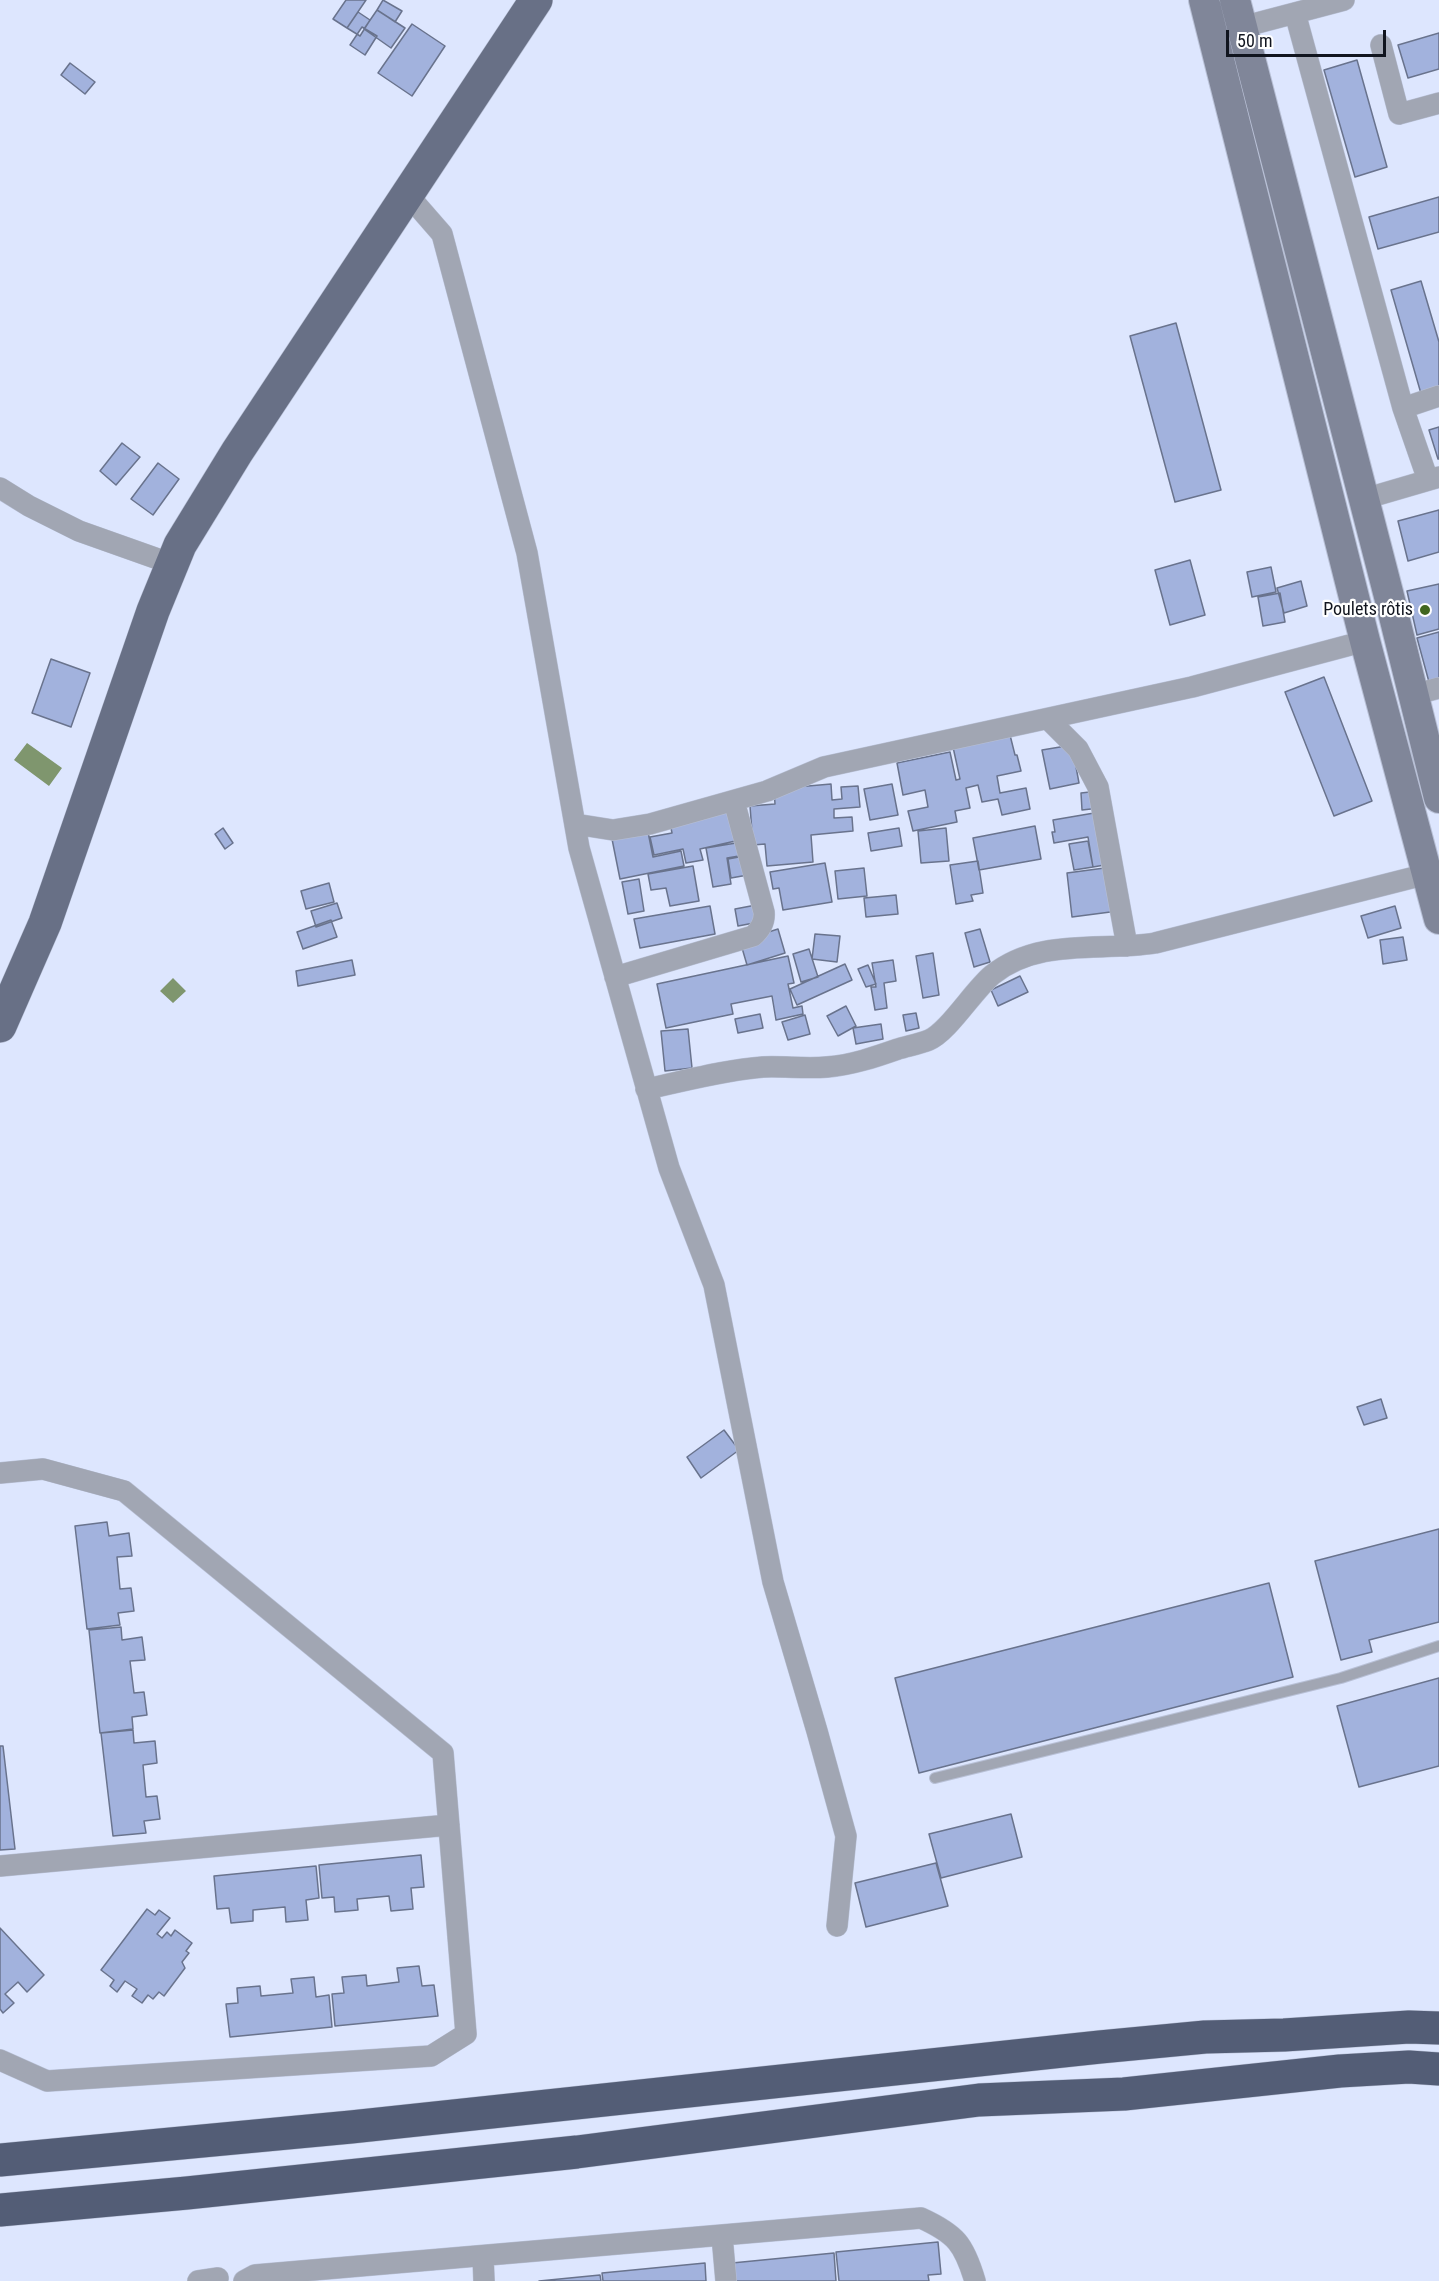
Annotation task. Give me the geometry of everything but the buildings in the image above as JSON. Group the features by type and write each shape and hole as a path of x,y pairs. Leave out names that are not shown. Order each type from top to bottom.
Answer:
{"highway":[{"path":"0,2160 363,2126 1205,2037 1284,2035 1409,2027 1439,2028"},
{"path":"0,2210 577,2152 980,2100 1124,2094 1340,2070 1409,2067 1439,2069"}],"main road":[{"path":"0,1026 45,923 153,611 180,545 237,452 536,0"},
{"path":"1203,0 1365,641 1439,919"},
{"path":"1239,14 1364,499 1426,691 1439,798"}],"street":[{"path":"1239,14 1295,13 1344,0"},
{"path":"1295,13 1403,408 1433,479 1364,499"},
{"path":"1381,45 1399,114 1439,103"},
{"path":"408,195 442,234 527,553 579,848 669,1168 714,1285 773,1582 846,1836 837,1926"},
{"path":"1403,408 1439,396"},
{"path":"0,488 78,531 172,564"},
{"path":"575,824 594,828 632,828 767,791 824,767 1049,720 1192,687 1365,641"},
{"path":"1049,720 1078,749 1098,787 1127,946"},
{"path":"615,977 753,936 759,931 763,924 764,912 734,801"},
{"path":"646,1089 765,1067 826,1067 864,1060 929,1040 946,1027 980,986 994,974 1028,956 1065,948 1155,943 1427,874"},
{"path":"0,1473 43,1468 124,1491 443,1753 466,2034 431,2056 46,2081 0,2060"},
{"path":"0,1866 449,1825"},
{"path":"244,2281 255,2275 921,2218 945,2229 967,2254 975,2281"},
{"path":"722,2236 726,2281"},
{"path":"483,2256 484,2281"}],"lane":[{"path":"935,1778 1341,1678 1439,1646"}],"shaded area":[{"path":"27,743 62,768 49,786 14,760"},
{"path":"173,978 186,991 173,1003 160,991"}],"place":[{"name":"Poulets rôtis","path":"1425,610"}]}
